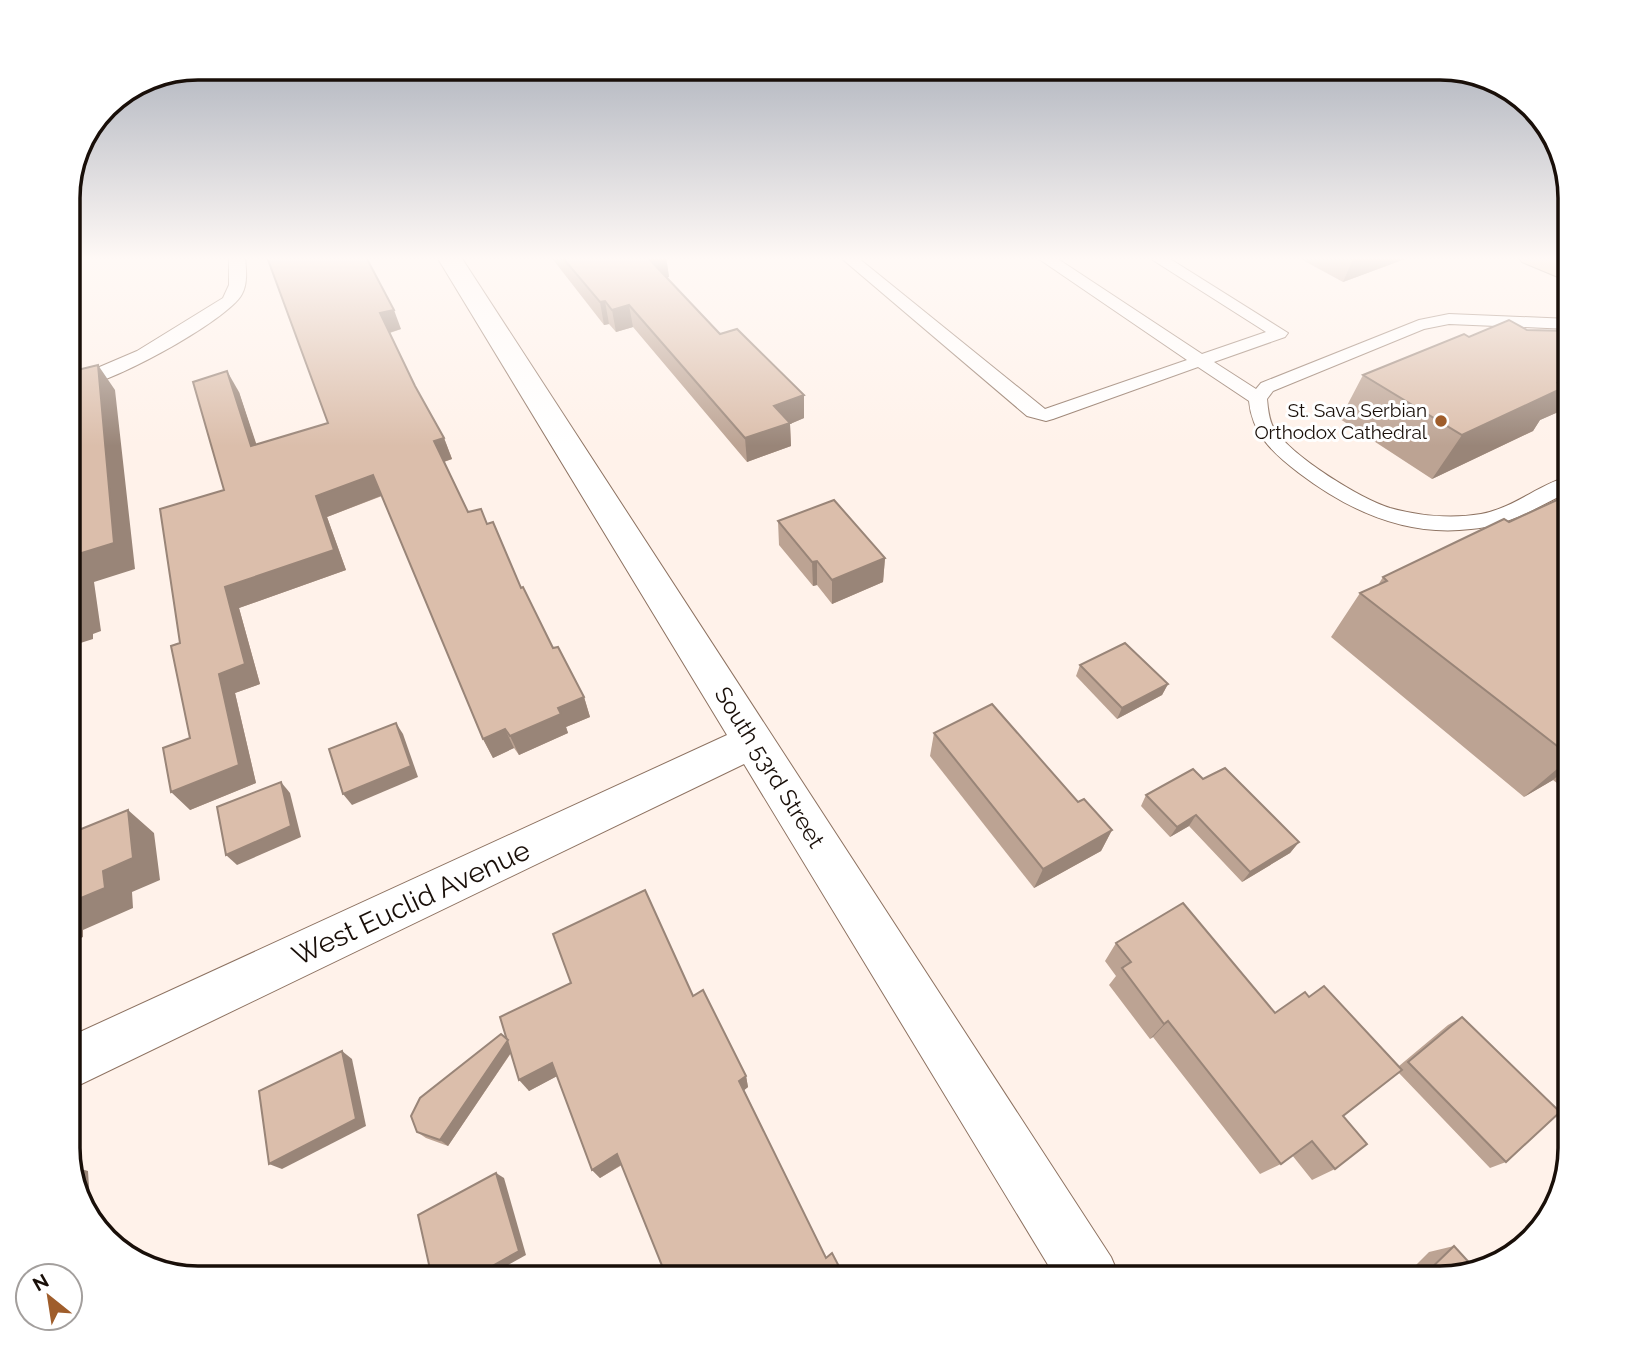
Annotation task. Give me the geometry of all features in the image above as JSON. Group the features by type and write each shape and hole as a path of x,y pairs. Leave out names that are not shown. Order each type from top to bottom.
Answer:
{"street":[{"name":"South 53rd Street","path":"488,320 1082,1266"},
{"name":"West Euclid Avenue","path":"81,1058 753,741"}],"lane":[{"path":"81,382 132,360 201,320"},
{"path":"924,320 1040,415 1279,333 1258,320"},
{"path":"1139,320 1258,399"},
{"path":"1445,320 1419,325 1266,387 1258,399 1260,415 1267,433 1291,456 1371,509 1408,518 1451,523 1483,521 1515,511 1558,488"},
{"path":"1469,320 1558,324"}],"building":[{"path":"290,320 383,320 444,438 434,441 468,512 481,509 487,524 493,522 521,588 523,587 553,648 558,647 584,697 558,708 561,714 510,736 505,729 483,739 373,475 316,496 334,550 225,587 245,664 219,674 239,765 171,792 163,748 190,738 171,646 180,643 160,509 224,490 193,382 227,371 251,446 328,423"},
{"path":"642,320 707,320 720,334 737,329 804,395 774,406 790,423 745,438"},
{"path":"1509,320 1527,330 1558,331 1558,390 1462,435 1363,375 1464,334 1469,337"},
{"path":"98,365 114,543 81,553 81,369"},
{"path":"834,500 885,558 832,580 817,561 812,562 778,521"},
{"path":"1558,500 1558,747 1360,593 1387,581 1383,577 1504,519 1509,522"},
{"path":"1125,643 1168,684 1122,708 1080,665"},
{"path":"992,704 1078,802 1084,799 1112,830 1043,869 934,733"},
{"path":"396,723 411,766 343,794 329,749"},
{"path":"1225,768 1299,842 1250,872 1196,815 1177,827 1146,795 1193,769 1203,779"},
{"path":"281,782 291,826 226,855 217,807"},
{"path":"128,810 133,858 103,871 105,888 81,898 81,829"},
{"path":"645,890 693,996 703,990 746,1076 739,1081 826,1258 832,1253 839,1266 662,1266 617,1154 592,1170 552,1063 519,1080 500,1017 571,983 553,934"},
{"path":"1183,903 1275,1013 1305,992 1309,997 1324,986 1402,1070 1343,1116 1367,1144 1335,1169 1312,1141 1281,1164 1168,1021 1164,1024 1122,968 1131,962 1116,943"},
{"path":"1462,1017 1558,1110 1558,1114 1506,1162 1408,1062"},
{"path":"501,1034 508,1040 440,1140 417,1132 411,1116 420,1098"},
{"path":"342,1051 356,1119 269,1164 259,1091"},
{"path":"496,1173 519,1251 492,1266 429,1266 418,1215"},
{"path":"1454,1246 1468,1261 1462,1263 1433,1266"}],"place":[{"name":"St. Sava Serbian Orthodox Cathedral","path":"1441,421"}]}
